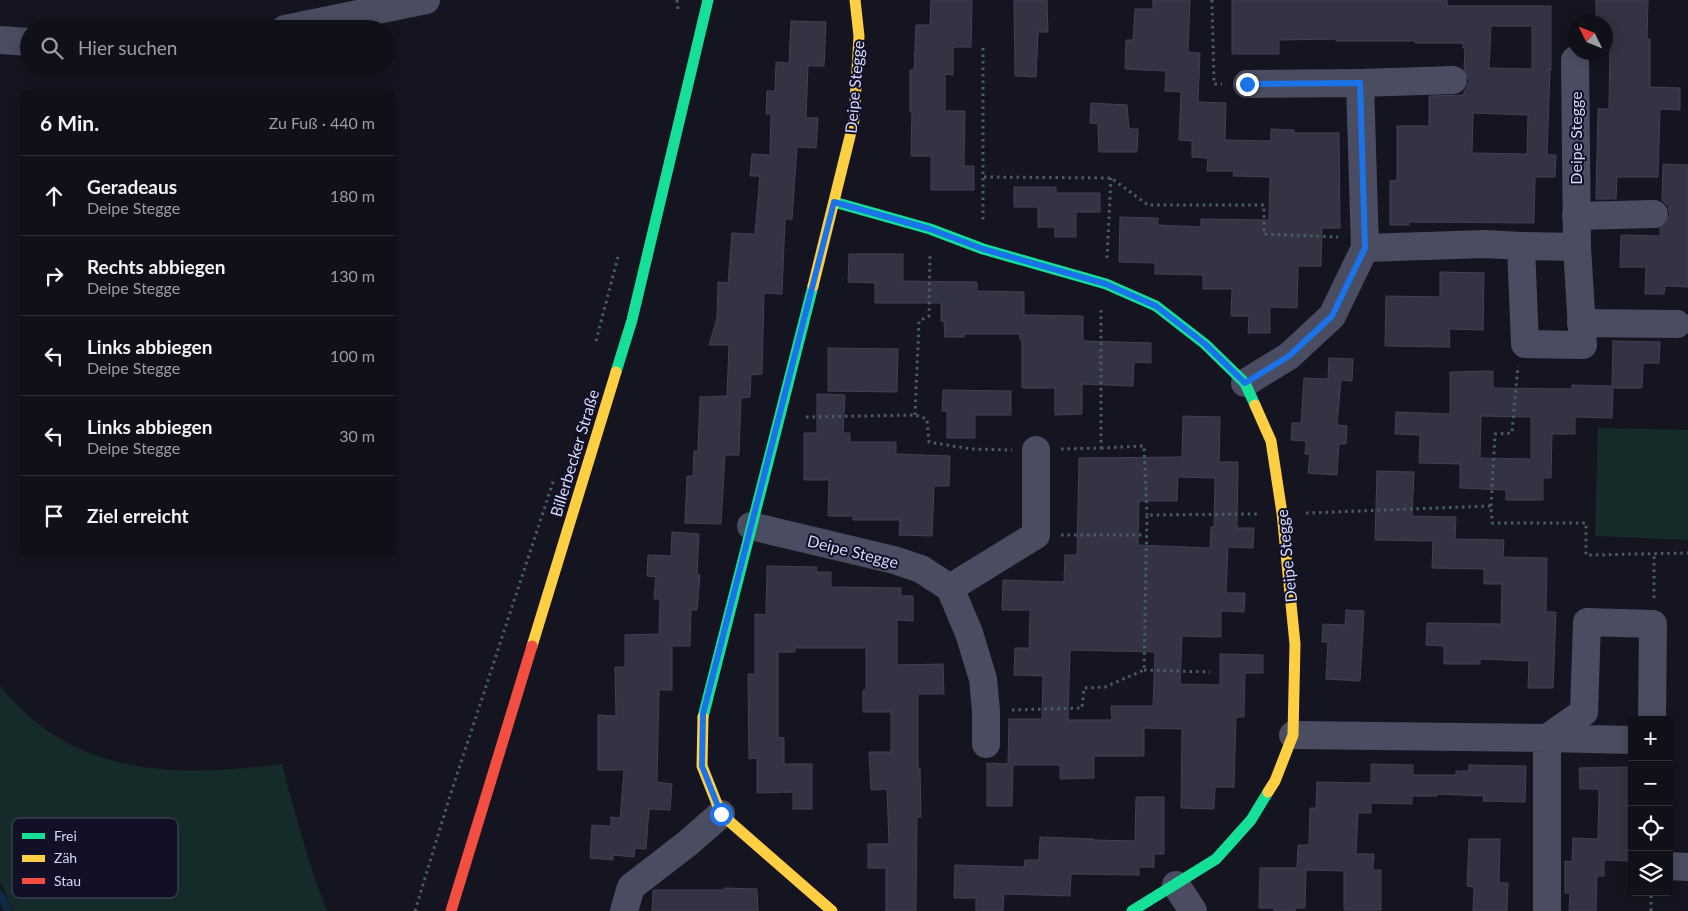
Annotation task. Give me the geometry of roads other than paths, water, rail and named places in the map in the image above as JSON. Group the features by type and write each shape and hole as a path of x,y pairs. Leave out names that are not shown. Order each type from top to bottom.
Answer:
{"street":[{"path":"329,20 426,0"},
{"name":"Billerbecker Straße","path":"451,911 632,320 708,0"},
{"name":"Deipe Stegge","path":"832,911 721,814 702,766 703,714 854,120 859,36 855,0"},
{"path":"0,40 20,41"},
{"name":"Deipe Stegge","path":"1521,246 1524,344 1583,345 1576,216 1575,60"},
{"path":"1247,84 1453,80"},
{"path":"1245,383 1289,356 1332,316 1365,248 1360,83"},
{"name":"Deipe Stegge","path":"834,202 930,229 983,249 1106,284 1156,306 1205,344 1245,383 1271,441 1282,513 1295,644 1293,735 1275,781 1251,820 1216,859 1132,911"},
{"path":"1576,216 1654,214"},
{"path":"1365,248 1485,244 1577,247"},
{"path":"1581,323 1676,324"},
{"path":"986,744 986,711 983,679 969,633 950,588 1036,535 1036,450"},
{"name":"Deipe Stegge","path":"751,526 894,560 921,570 950,588"},
{"path":"1547,738 1584,712 1587,622 1653,624 1652,716"},
{"path":"1293,735 1628,740"},
{"path":"1547,738 1547,911"},
{"path":"624,911 631,887 688,843 721,814"},
{"path":"1673,866 1688,867"},
{"path":"1176,885 1193,911"}],"waterway":[{"path":"0,894 8,911"}]}
